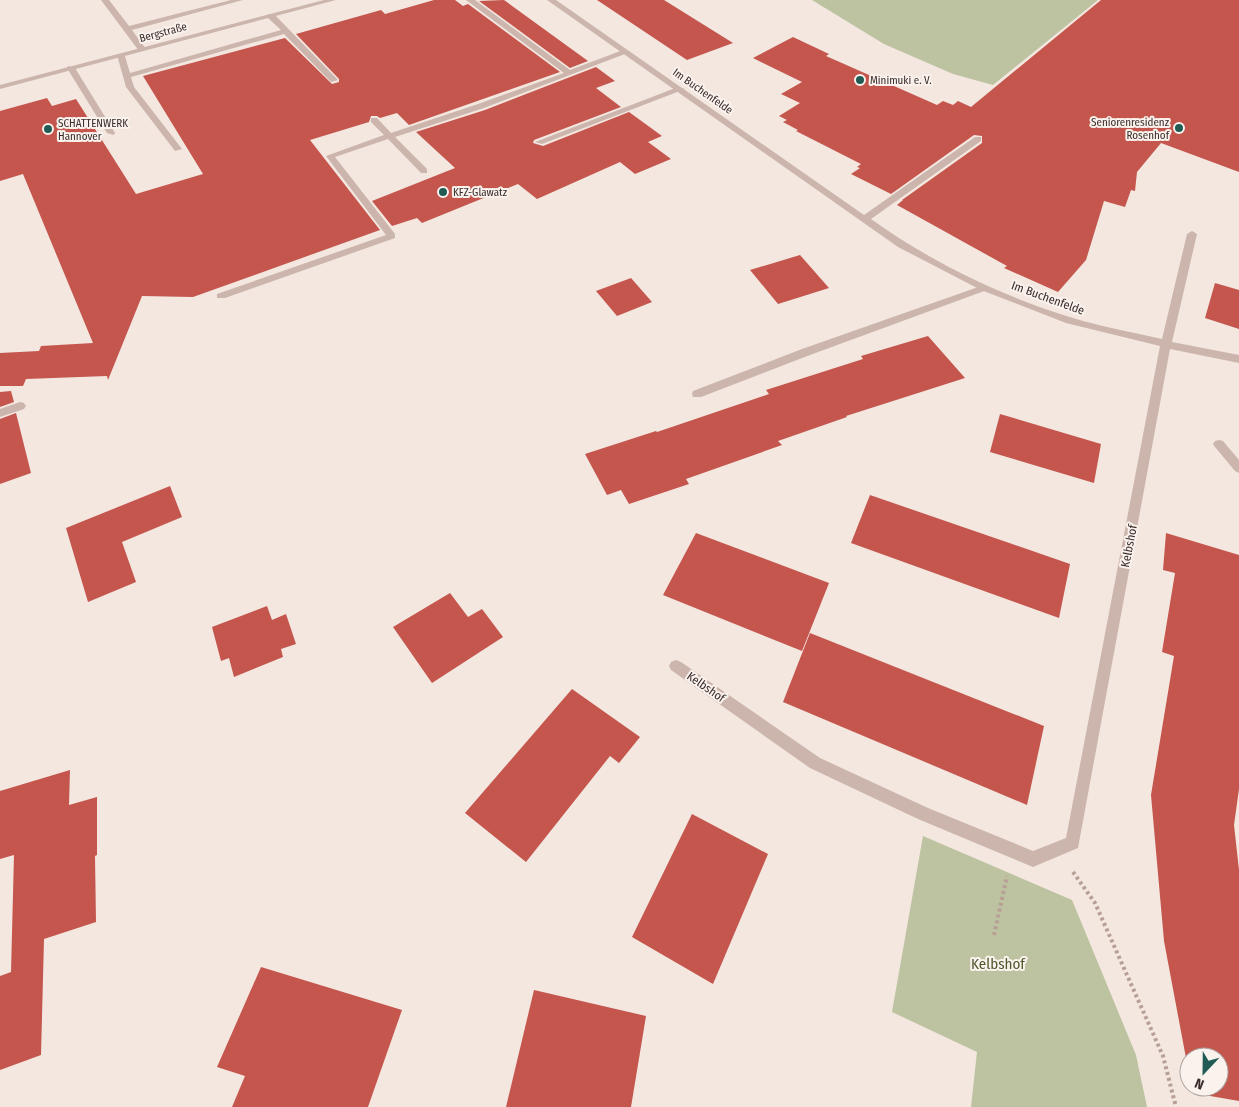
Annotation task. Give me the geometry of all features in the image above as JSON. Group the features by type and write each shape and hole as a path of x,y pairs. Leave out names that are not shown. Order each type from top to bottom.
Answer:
{"street":[{"path":"105,0 142,49"},
{"path":"127,29 239,0"},
{"name":"Bergstraße","path":"0,87 332,0"},
{"path":"470,0 569,73"},
{"name":"Im Buchenfelde","path":"551,0 681,89 901,245 984,288 1070,321 1239,359"},
{"path":"271,16 334,80"},
{"path":"127,76 286,31"},
{"path":"221,296 392,236 330,156 481,106 626,52"},
{"path":"121,55 130,87 178,149"},
{"path":"71,68 111,133"},
{"path":"539,142 681,89"},
{"path":"374,120 424,171"},
{"path":"865,219 978,138"},
{"name":"Kelbshof","path":"676,666 815,763 923,814 1033,859 1073,843 1166,344 1192,234"},
{"path":"697,394 806,352 984,288"},
{"path":"0,413 20,406"},
{"path":"1219,444 1239,468"}],"path":[{"path":"1056,849 1095,903 1164,1056 1176,1107"},
{"path":"994,935 1012,851"}],"green space":[{"path":"812,0 1098,0 993,85 953,74 884,44"},
{"name":"Kelbshof","path":"923,836 1072,900 1136,1055 1147,1107 971,1107 977,1052 892,1012"}],"building":[{"path":"434,0 455,0 463,6 468,4 560,72 409,125 397,113 380,118 371,116 369,122 310,140 380,230 193,297 142,296 108,380 107,376 26,379 23,386 0,386 0,353 39,351 41,346 93,343 23,174 0,181 0,111 47,98 52,106 76,99 136,194 203,174 143,76 285,38 332,84 339,82 339,79 296,34 381,10 385,14"},
{"path":"504,0 588,61 570,68 479,1"},
{"path":"597,0 664,0 733,43 687,60"},
{"path":"1101,0 1239,0 1239,172 1161,143 1137,172 1135,191 1131,190 1125,207 1104,201 1086,260 1058,292 1004,268 1007,266 897,205 982,143 982,136 974,135 891,194 851,174 860,168 857,167 861,164 796,131 798,130 783,122 787,120 779,116 800,103 781,94 802,82 753,58 793,37 829,54 826,56 937,105 943,101 953,105 958,101 971,107"},
{"path":"596,67 615,81 596,88 621,107 534,140 533,143 543,146 629,112 662,136 648,142 671,159 635,174 620,162 537,199 518,184 422,223 417,218 392,226 372,201 455,168 416,132 485,110"},
{"path":"800,255 829,288 778,304 750,270"},
{"path":"631,278 652,302 617,316 596,291"},
{"path":"1215,283 1239,290 1239,329 1205,318"},
{"path":"928,336 965,378 846,416 778,441 782,445 686,479 689,484 629,504 621,490 607,495 585,454 769,394 766,390 863,359 861,356"},
{"path":"11,391 14,402 0,407 0,392"},
{"path":"16,413 31,473 0,484 0,419"},
{"path":"1000,414 1101,444 1094,483 990,452"},
{"path":"170,486 182,517 122,542 136,582 88,602 66,528"},
{"path":"870,495 1070,564 1059,618 851,543"},
{"path":"696,533 829,583 802,651 663,595"},
{"path":"1166,533 1239,555 1239,789 1234,825 1239,870 1239,1101 1216,1097 1229,1097 1229,1047 1184,1047 1164,941 1151,795 1174,656 1162,652 1175,573 1163,570"},
{"path":"450,593 468,617 482,609 503,637 432,683 393,627"},
{"path":"267,606 272,620 286,614 296,644 281,649 283,657 234,677 229,658 221,661 212,627"},
{"path":"810,633 1044,726 1027,805 783,702"},
{"path":"572,689 640,737 619,763 610,756 526,862 465,813"},
{"path":"70,770 69,805 97,797 97,855 95,856 96,922 44,939 41,1055 0,1070 0,976 11,972 14,855 0,859 0,791"},
{"path":"692,814 768,854 713,984 632,937"},
{"path":"261,967 402,1010 368,1107 232,1107 245,1076 217,1067"},
{"path":"534,990 646,1016 631,1107 506,1107"}],"place":[{"name":"Minimuki e. V.","path":"860,80"},
{"name":"Seniorenresidenz Rosenhof","path":"1179,128"},
{"name":"SCHATTENWERK Hannover","path":"48,129"},
{"name":"KFZ-Glawatz","path":"443,192"}]}
